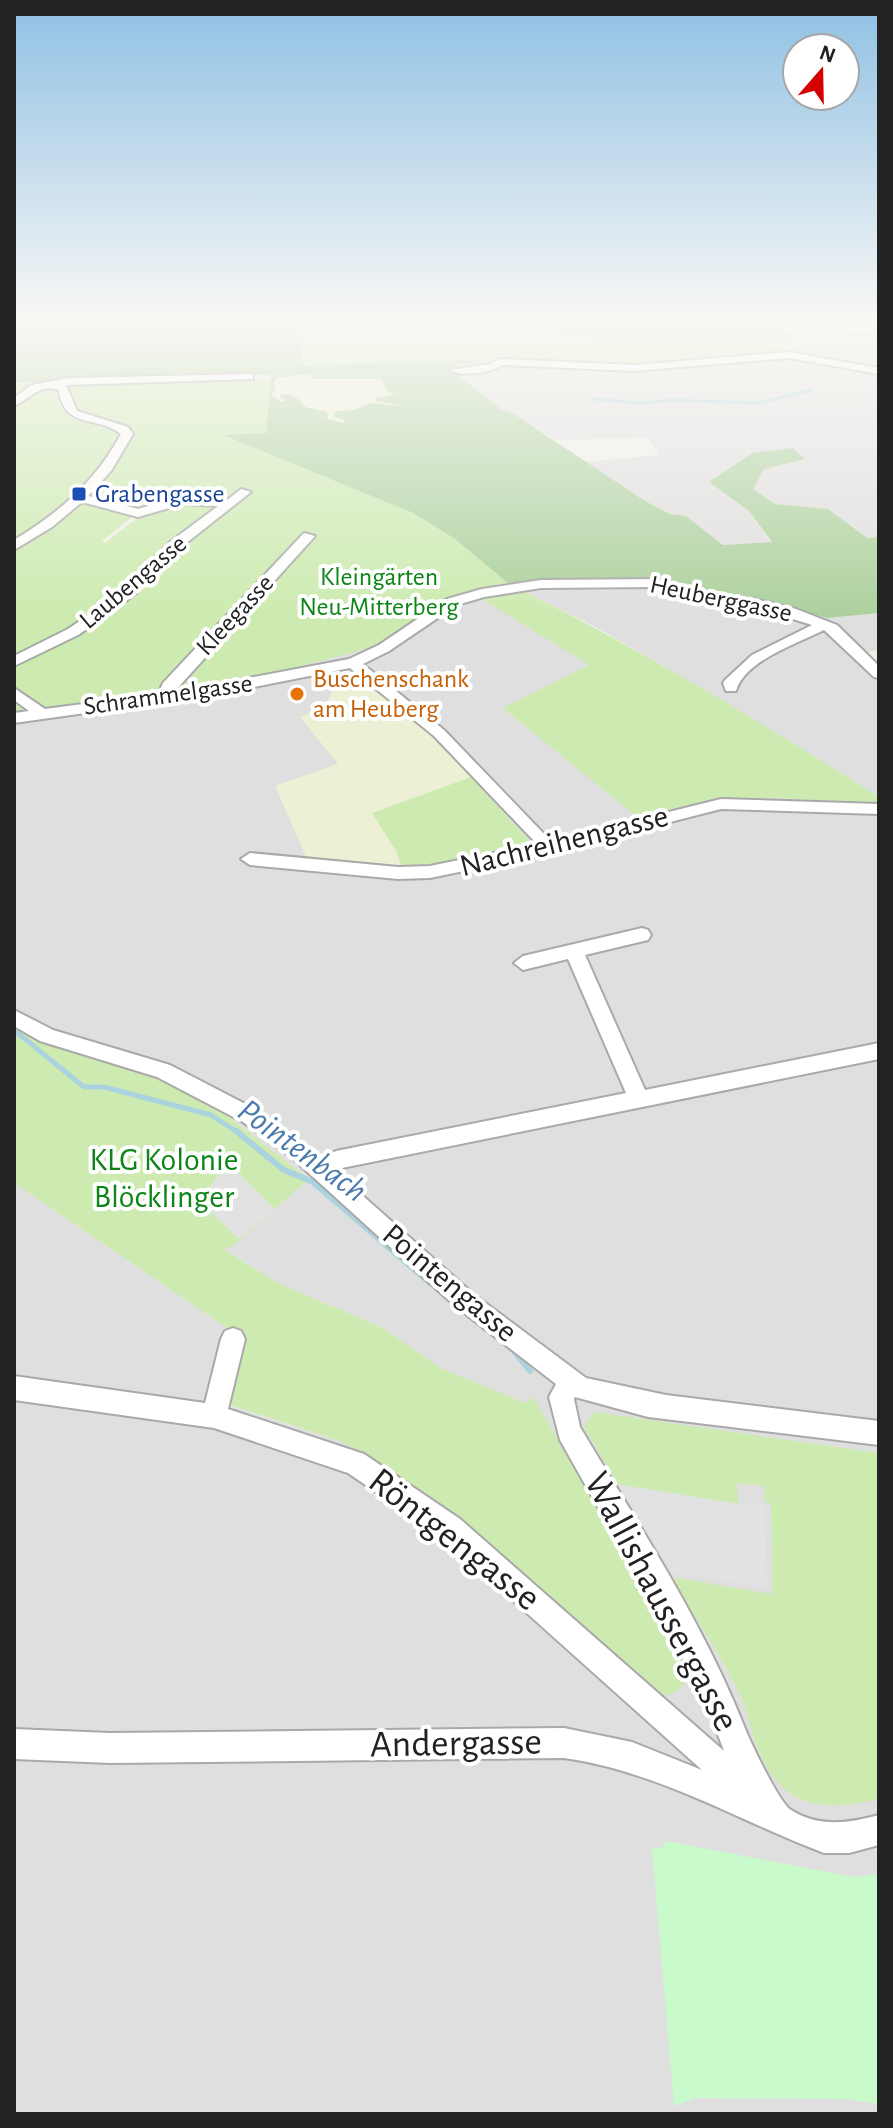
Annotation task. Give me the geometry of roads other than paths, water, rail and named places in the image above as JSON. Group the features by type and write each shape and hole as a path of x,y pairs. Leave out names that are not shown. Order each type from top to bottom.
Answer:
{"street":[{"path":"14,546 46,526 107,468 127,432 82,416"},
{"name":"Laubengasse","path":"14,662 73,632 104,611 130,591 175,545 245,492"},
{"path":"78,497 138,513 182,500 207,500 229,505"},
{"name":"Kleegasse","path":"165,696 168,686 309,536"},
{"name":"Heuberggasse","path":"541,584 658,583 684,594 771,607 825,624 879,674"},
{"name":"Schrammelgasse","path":"14,718 214,691 353,663 384,648 452,602 482,593 541,584"},
{"path":"731,688 730,683 757,658 825,624"},
{"path":"353,663 439,733 539,839 555,843"},
{"path":"14,693 43,715"},
{"name":"Nachreihengasse","path":"250,859 417,873 462,866 721,804 775,803 879,809"},
{"path":"523,963 642,935"},
{"path":"574,952 639,1099"},
{"name":"Pointengasse","path":"14,1017 47,1036 138,1062 207,1092 285,1139 463,1299 571,1383 598,1394 654,1405 821,1429 879,1433"},
{"path":"322,1171 336,1160 879,1051"},
{"path":"214,1416 233,1339"},
{"name":"Wallishaussergasse","path":"571,1383 561,1397 569,1431 713,1684 746,1767 778,1818"},
{"name":"Röntgengasse","path":"14,1388 214,1416 355,1463 451,1528 707,1753 741,1795 778,1818"},
{"name":"Andergasse","path":"14,1744 110,1748 593,1745 647,1760 824,1838 849,1838 879,1830"}],"waterway":[{"name":"Pointenbach","path":"14,1030 84,1087 104,1087 211,1115 236,1131"},
{"name":"Pointenbach","path":"236,1131 284,1170 313,1182 430,1283"},
{"name":"Pointenbach","path":"510,1346 530,1371"}],"place":[{"name":"Grabengasse","path":"79,494"},
{"name":"Buschenschank am Heuberg","path":"297,694"}],"park label":[{"name":"Kleingärten Neu-Mitterberg","path":"379,592"},
{"name":"KLG Kolonie Blöcklinger","path":"164,1178"}]}
